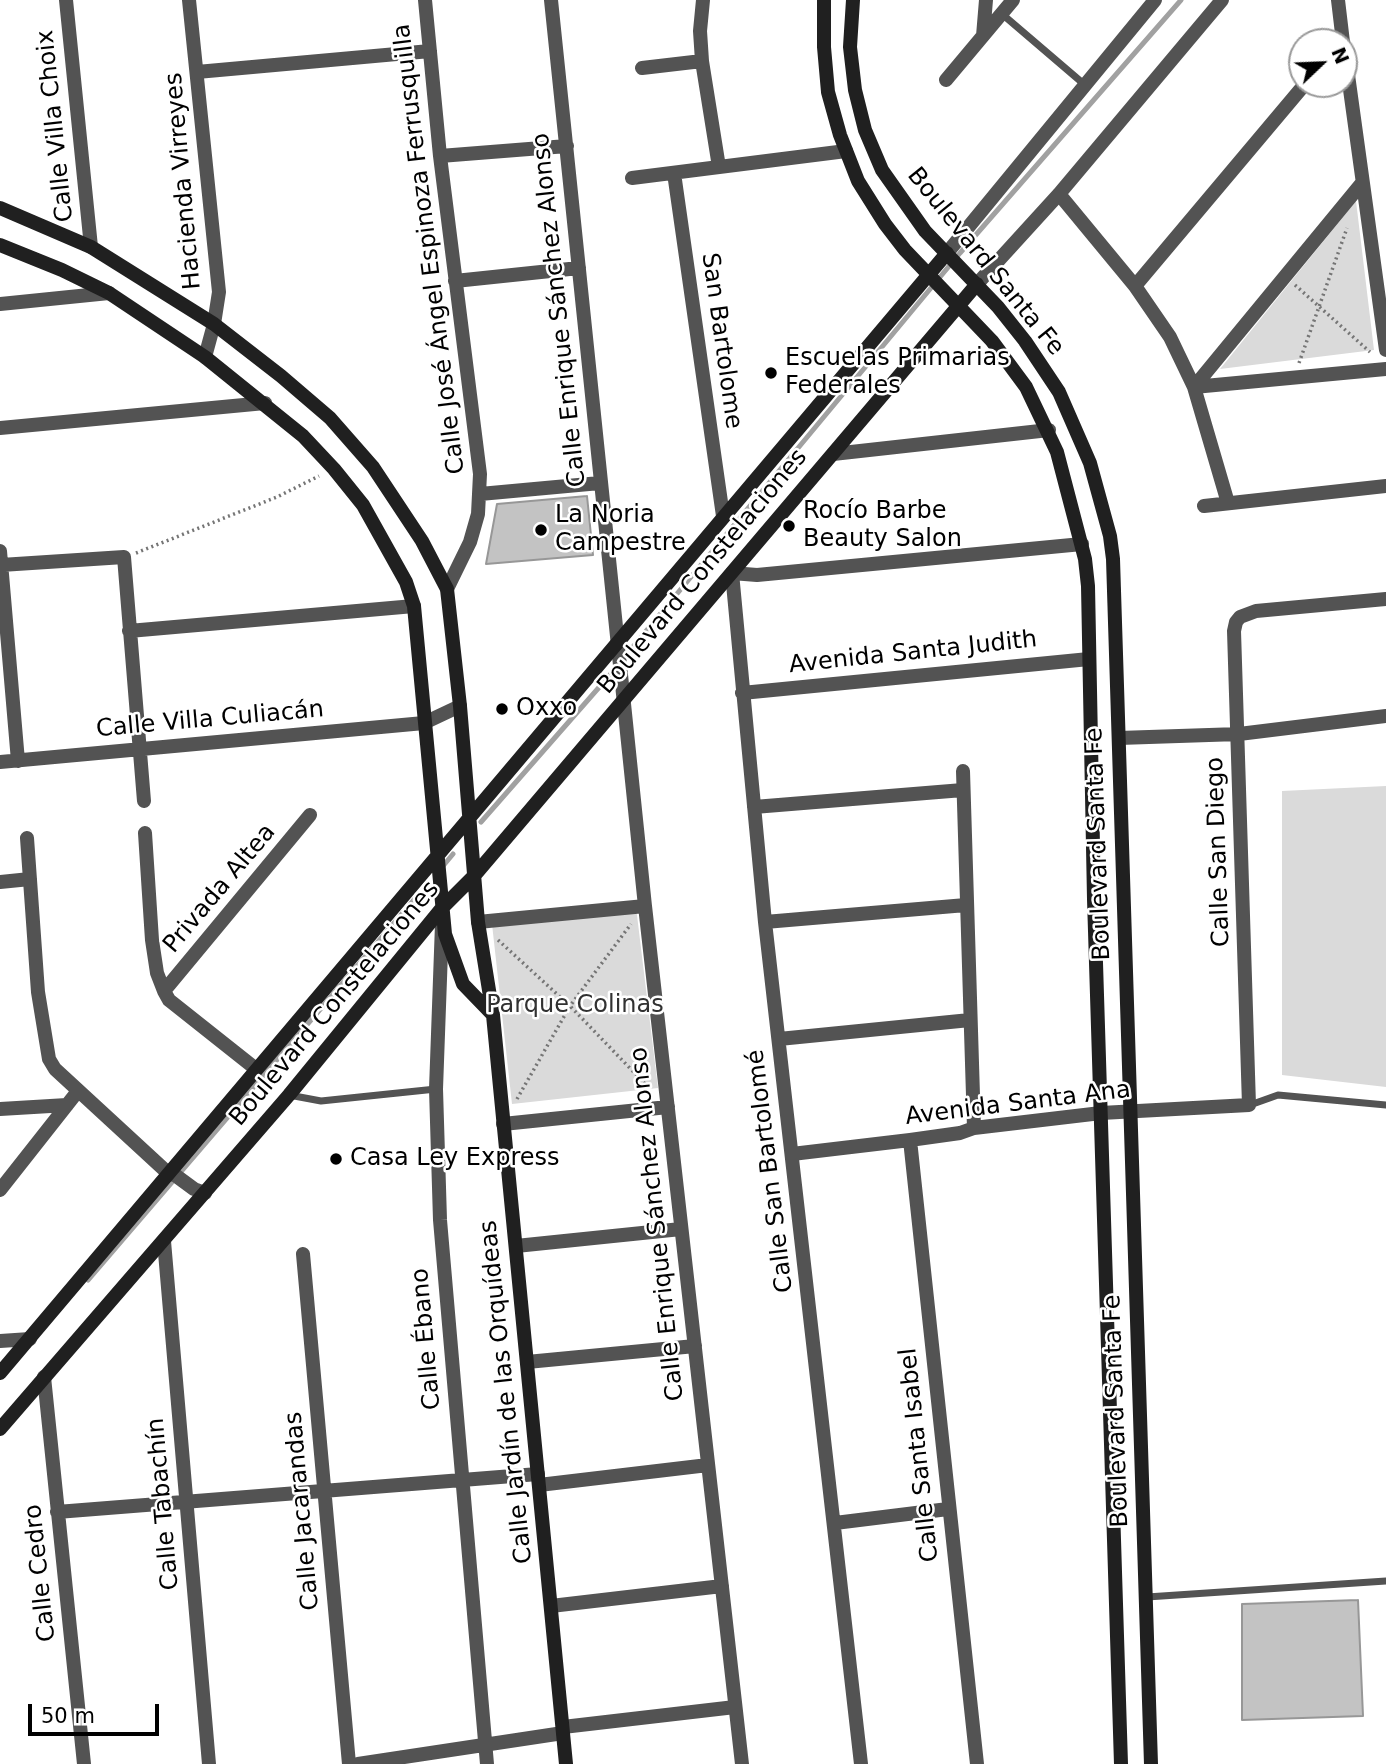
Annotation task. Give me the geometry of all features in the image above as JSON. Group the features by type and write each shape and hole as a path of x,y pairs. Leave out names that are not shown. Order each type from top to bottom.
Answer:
{"street":[{"name":"Calle Villa Choix","path":"66,0 91,247"},
{"name":"Hacienda Virreyes","path":"190,0 219,292 205,356"},
{"name":"Calle José Ángel Espinoza Ferrusquilla","path":"425,0 440,156 480,474 478,513 470,542 447,589"},
{"name":"Calle Enrique Sánchez Alonso","path":"551,0 645,906 741,1764"},
{"path":"702,0 702,61 719,167"},
{"name":"Boulevard Santa Fe","path":"824,0 828,92 858,181 905,250 992,341 1015,371 1049,430 1063,470 1082,544 1088,586 1121,1764"},
{"name":"Boulevard Santa Fe","path":"853,0 850,26 852,71 859,109 872,150 909,211 1025,341 1059,392 1090,463 1104,512 1113,559 1151,1764"},
{"path":"983,36 986,0"},
{"path":"946,80 1013,0"},
{"name":"Boulevard Constelaciones","path":"0,1373 172,1175 256,1069 437,857 618,638 931,278 1155,0"},
{"name":"Boulevard Constelaciones","path":"0,1429 164,1241 200,1191 289,1095 442,908 474,876 833,454 972,279 1059,194 1222,0"},
{"path":"1338,0 1341,28"},
{"path":"197,72 430,51"},
{"path":"642,68 702,61"},
{"path":"1135,286 1293,98"},
{"path":"1195,387 1294,377 1383,359 1351,98"},
{"path":"440,156 567,146"},
{"path":"632,178 846,151"},
{"name":"San Bartolome","path":"674,173 723,516"},
{"path":"1195,387 1362,183"},
{"path":"1059,194 1135,286 1170,337 1195,387 1228,503"},
{"path":"0,208 91,247 214,324 281,376 330,418 373,467 415,531 447,589"},
{"path":"0,245 62,270 109,293 205,356 303,436 363,505 405,582 414,606 445,934 463,984 493,1015"},
{"path":"455,281 579,268"},
{"path":"0,304 109,293"},
{"path":"0,428 265,403"},
{"path":"833,454 1049,430"},
{"name":"Calle José Ángel Espinoza Ferrusquilla","path":"480,494 600,483"},
{"path":"1204,506 1386,485"},
{"path":"732,573 757,575 1082,544"},
{"path":"18,761 1,558 124,557 144,801"},
{"name":"Calle San Bartolomé","path":"732,573 765,922 861,1764"},
{"name":"Calle Jardín de las Orquídeas","path":"447,589 478,922 493,1015 566,1764"},
{"name":"Calle San Diego","path":"1249,1105 1234,631 1240,617 1256,611 1386,599"},
{"path":"130,631 414,606"},
{"name":"Avenida Santa Judith","path":"742,693 1089,659"},
{"path":"424,723 460,706"},
{"path":"1119,738 1239,734 1386,716"},
{"name":"Calle Villa Culiacán","path":"0,762 424,723"},
{"path":"963,771 974,1128"},
{"path":"754,807 963,790"},
{"name":"Privada Altea","path":"164,991 310,815"},
{"path":"145,833 152,940 157,973 164,991 169,1000 256,1069"},
{"path":"27,838 38,992 46,1045 55,1069 172,1175 200,1191"},
{"path":"0,882 30,878"},
{"path":"765,922 966,905"},
{"path":"478,922 645,906"},
{"name":"Calle Ébano","path":"442,908 436,1089 440,1220 487,1764"},
{"path":"779,1039 970,1020"},
{"path":"0,1190 78,1091"},
{"path":"0,1109 67,1105"},
{"name":"Avenida Santa Ana","path":"792,1154 1101,1113 1249,1105"},
{"path":"503,1124 668,1107"},
{"name":"Calle Santa Isabel","path":"910,1140 977,1764"},
{"path":"516,1246 681,1229"},
{"name":"Calle Tabachín","path":"164,1241 209,1764"},
{"name":"Calle Jacarandas","path":"303,1254 349,1764"},
{"path":"0,1341 30,1339"},
{"path":"527,1362 695,1346"},
{"name":"Calle Cedro","path":"44,1377 84,1764"},
{"path":"57,1512 462,1480 538,1480 708,1465"},
{"path":"835,1523 948,1509"},
{"path":"551,1606 722,1586"},
{"path":"358,1764 486,1745 563,1730 735,1707"}],"lane":[{"path":"1001,14 1085,85"},
{"path":"289,1095 321,1101 436,1089"},
{"path":"1249,1105 1278,1095 1386,1105"},
{"path":"1147,1597 1386,1581"}],"path":[{"path":"1294,377 1349,220"},
{"path":"1286,276 1383,359"},
{"path":"124,557 277,498 334,469"},
{"path":"517,1100 570,1006 645,906"},
{"path":"478,922 570,1006 668,1107"}],"green space":[{"path":"1356,201 1374,350 1220,369"},
{"path":"1386,786 1386,1087 1282,1075 1282,791"},
{"name":"Parque Colinas","path":"636,907 658,1088 512,1104 492,924"}],"building":[{"name":"La Noria Campestre","path":"587,496 593,555 486,564 497,504"},
{"path":"1358,1600 1363,1716 1242,1720 1242,1604"}],"waterway":[{"path":"622,660 960,253 1181,0"},
{"path":"481,822 616,668"},
{"path":"443,866 453,854"},
{"path":"88,1280 419,894"}],"place":[{"name":"Escuelas Primarias Federales","path":"771,373"},
{"name":"Rocío Barbe Beauty Salon","path":"789,526"},
{"name":"La Noria Campestre","path":"541,530"},
{"name":"Oxxo","path":"502,709"},
{"name":"Casa Ley Express","path":"336,1159"}]}
